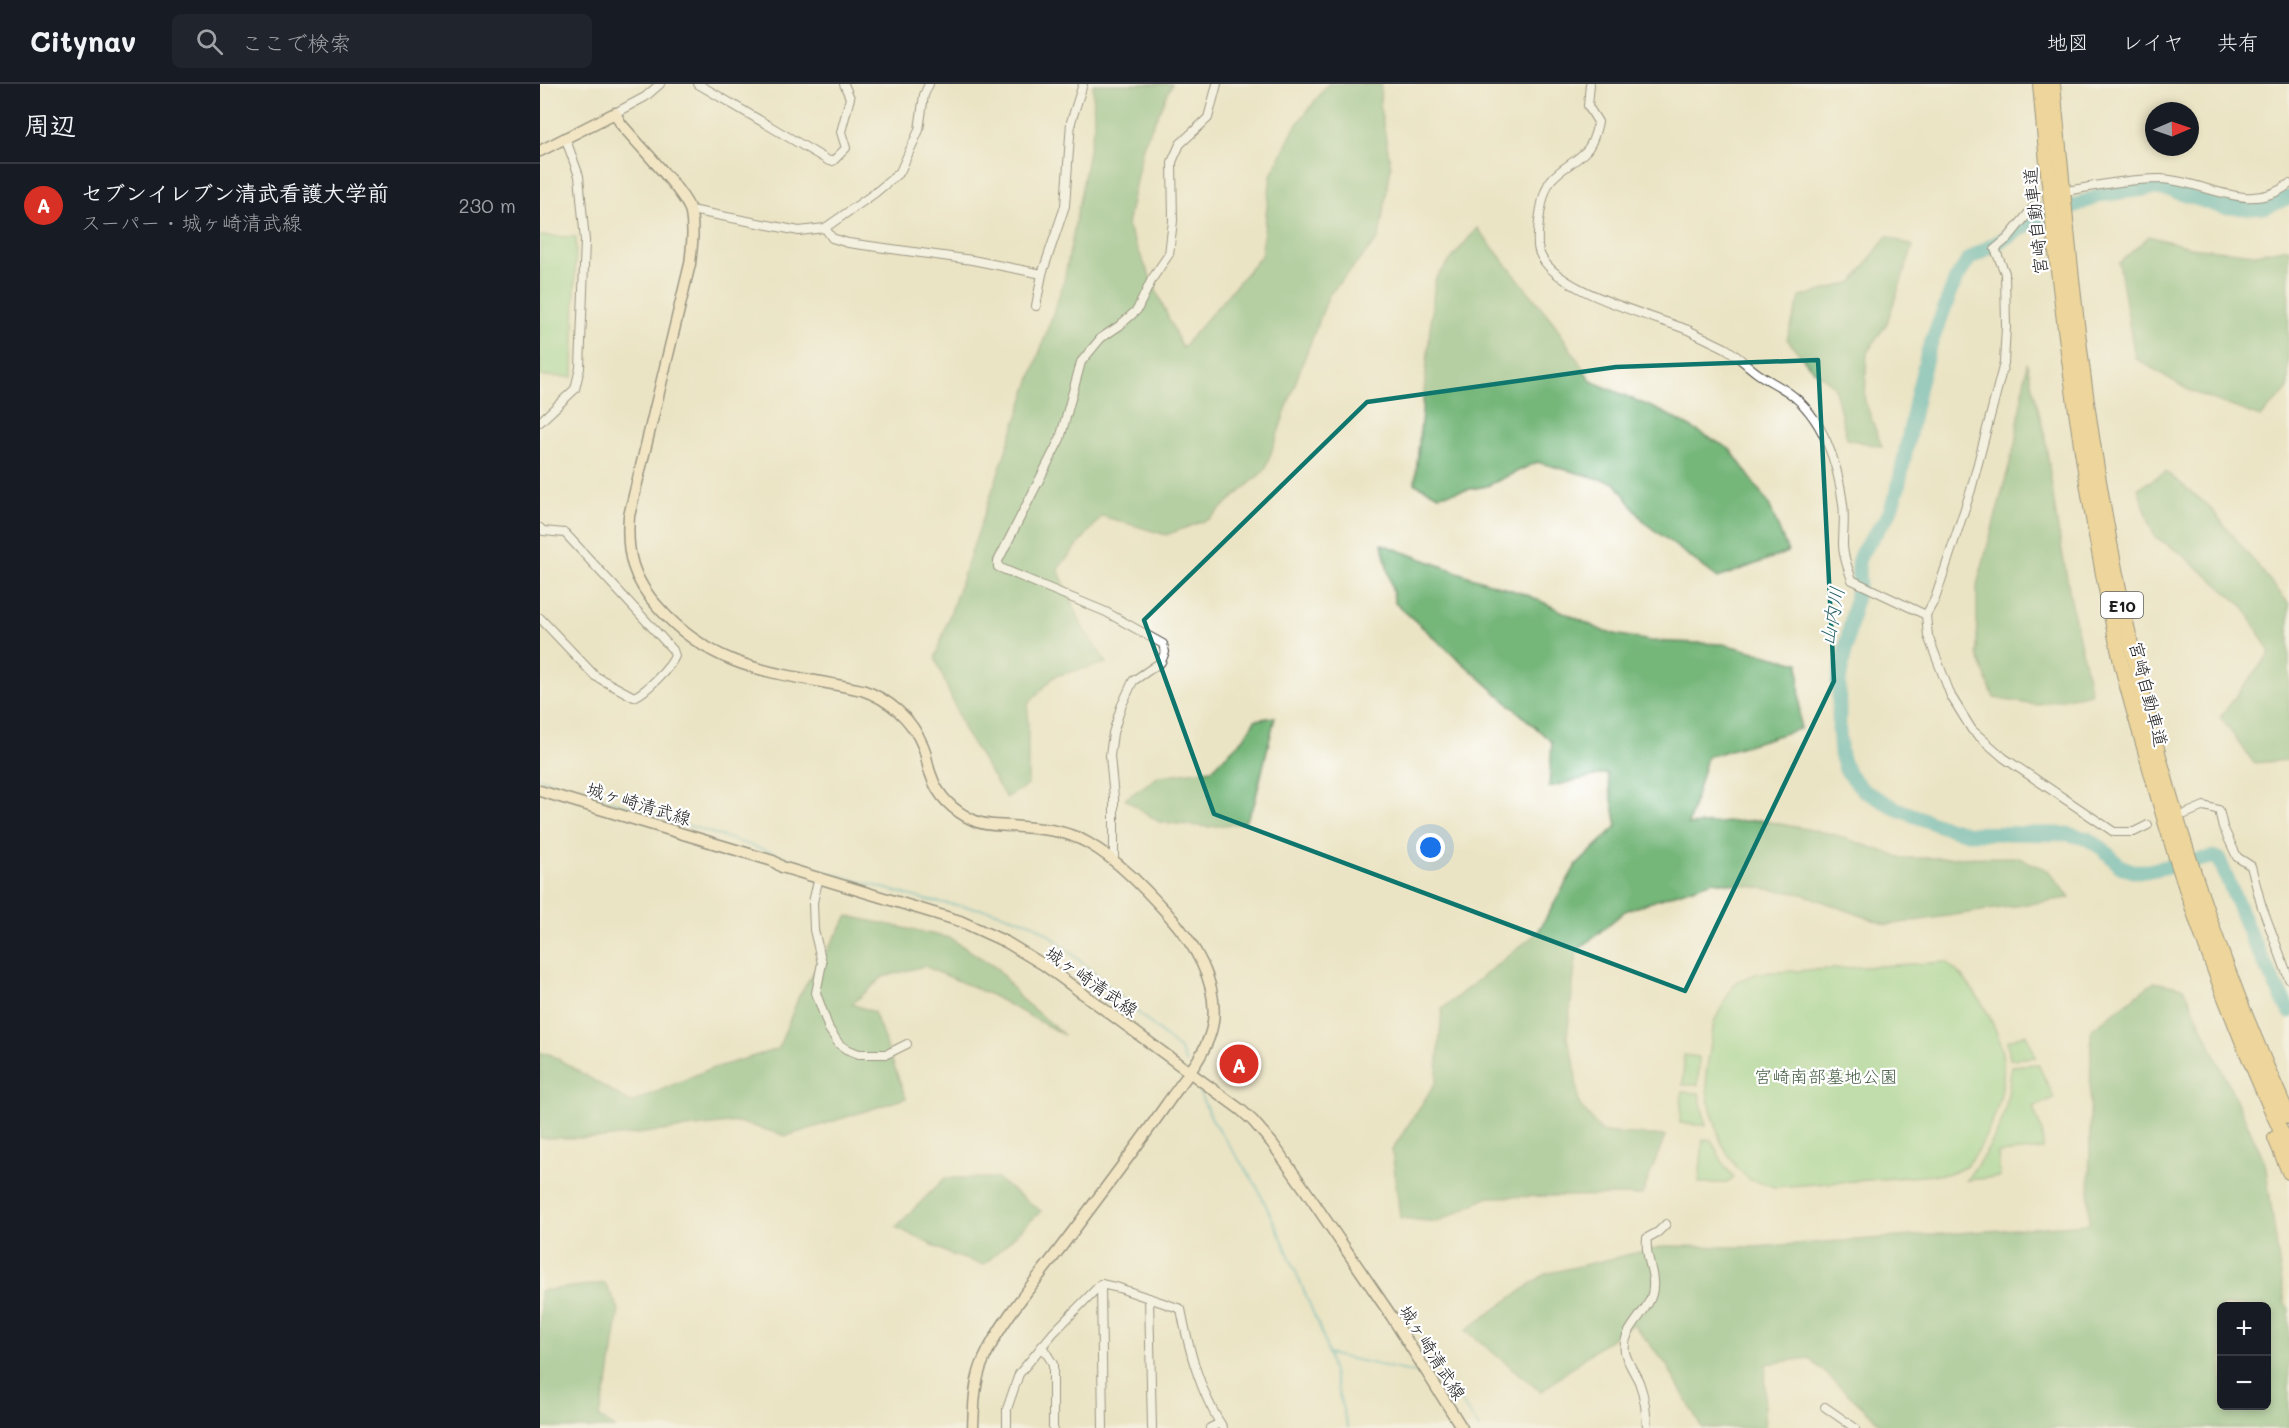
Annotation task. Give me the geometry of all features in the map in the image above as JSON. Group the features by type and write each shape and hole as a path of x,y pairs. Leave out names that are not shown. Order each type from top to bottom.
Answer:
{"highway":[{"name":"宮崎自動車道","path":"2040,84 2056,253 2072,386 2093,520 2121,660 2172,843 2211,960 2238,1031 2289,1149"},
{"name":"宮崎自動車道","path":"2053,84 2081,354 2093,441 2122,602 2149,717 2194,872 2224,957 2287,1112"},
{"path":"2238,1031 2256,1094 2289,1172"}],"street":[{"path":"540,151 645,97 660,84"},
{"path":"698,84 829,161 833,161 846,148 841,132 850,98 844,84"},
{"path":"691,210 799,231 825,228 875,193 900,172 920,130 924,95 928,84"},
{"path":"1036,306 1042,274 1065,206 1071,122 1083,84"},
{"path":"1114,861 1114,798 1110,756 1113,733 1121,707 1133,681 1161,662 1165,652 1163,644 1106,612 998,567 998,561 1056,449 1069,412 1078,369 1085,355 1101,338 1137,310 1152,279 1169,254 1173,221 1172,162 1180,144 1208,118 1217,84"},
{"path":"1590,84 1588,105 1598,122 1595,135 1587,150 1551,181 1542,209 1538,238 1538,249 1543,261 1558,275 1603,300 1687,330 1726,348 1756,372 1789,393 1802,405 1821,431 1836,469 1844,511 1844,556 1852,580 1926,615"},
{"path":"615,113 621,124 676,188 691,210 693,238 690,264 629,516 631,563 635,576 643,589 684,634 719,656 759,669 862,690 875,695 898,710 917,734 938,790 956,810 977,822 1042,828 1072,835 1089,843 1114,861 1178,926 1204,969 1213,1004 1213,1023 1193,1074 1008,1317 983,1360 975,1390 973,1428"},
{"path":"540,422 575,389 580,368 585,241 579,176 565,138"},
{"path":"2072,190 2125,180 2162,179 2226,195 2254,197 2271,194 2289,184"},
{"path":"2036,204 2008,238 1995,249 2005,273 2004,363 1967,501 1935,599 1926,615 1928,636 1951,696 1972,730 2004,758 2114,832 2134,832 2148,825"},
{"path":"825,228 832,238 848,243 972,260 1042,274"},
{"path":"540,528 543,531 565,533 673,650 675,656 653,683 634,697 596,676 540,618"},
{"name":"城ヶ崎清武線","path":"540,791 774,861 782,867 960,921 1006,942 1044,965 1253,1120 1272,1143 1392,1317 1462,1428"},
{"path":"2185,814 2204,806 2219,810 2223,827 2237,857 2251,866 2261,904 2289,979"},
{"path":"819,877 813,902 814,930 822,963 816,993 829,1029 839,1044 859,1054 887,1054 907,1044"},
{"path":"1647,1428 1646,1405 1625,1351 1627,1335 1652,1295 1653,1278 1645,1249 1647,1238 1666,1224"},
{"path":"1101,1284 1181,1309 1200,1383 1222,1425 1210,1428"},
{"path":"1007,1428 1007,1409 1019,1374 1042,1346 1101,1284"},
{"path":"1101,1284 1103,1428"},
{"path":"1149,1298 1152,1428"},
{"path":"1042,1346 1053,1364 1053,1428"},
{"path":"1825,1407 1855,1428"}],"highlighted area":[{"path":"1818,360 1834,681 1685,991 1214,814 1144,620 1367,402 1616,367"}],"green space":[{"path":"1093,84 1172,84 1143,146 1127,225 1182,348 1261,256 1271,175 1295,127 1328,84 1381,84 1380,107 1391,167 1379,238 1329,295 1265,470 1209,519 1166,535 1102,516 1058,569 1084,630 1107,663 1055,676 1028,704 1028,785 1006,798 966,734 935,658 1064,281 1094,125"},
{"path":"1477,228 1554,323 1591,381 1663,412 1730,449 1769,504 1788,552 1718,578 1645,523 1615,483 1537,462 1487,486 1439,495 1415,484 1435,279"},
{"path":"540,236 576,237 573,377 540,376"},
{"path":"1887,236 1913,246 1887,323 1867,353 1865,401 1882,447 1847,439 1834,386 1810,367 1787,339 1800,297 1853,282"},
{"path":"2149,236 2190,247 2255,254 2289,248 2288,389 2260,417 2190,391 2135,358 2119,263"},
{"path":"2027,363 2045,437 2057,523 2091,693 2035,705 1994,698 1977,654 1977,585 2015,444"},
{"path":"2166,472 2208,505 2289,604 2289,760 2254,763 2220,717 2270,653 2244,607 2179,552 2154,536 2138,488"},
{"path":"1382,544 1530,596 1605,632 1650,641 1723,644 1799,663 1800,729 1707,757 1688,825 1760,820 1833,834 1902,858 2017,857 2048,870 2070,898 1887,925 1802,894 1713,881 1625,911 1577,951 1567,1038 1574,1060 1579,1104 1602,1132 1665,1136 1642,1195 1489,1197 1437,1222 1400,1218 1392,1150 1436,1082 1442,1009 1538,932 1575,867 1617,826 1607,773 1549,787 1552,742 1395,603"},
{"path":"1275,717 1254,805 1244,823 1208,827 1159,822 1125,799 1159,776 1212,769 1244,738 1255,720"},
{"path":"848,916 950,938 998,969 1020,998 1064,1035 991,995 924,966 883,977 852,1004 874,1012 906,1098 787,1136 738,1122 602,1138 540,1138 540,1053 550,1054 631,1103 707,1070 778,1049 799,996"},
{"name":"宮崎南部墓地公園","path":"1946,962 1964,979 1979,999 1997,1034 2002,1051 2003,1084 1999,1101 1982,1144 1966,1165 1948,1174 1775,1187 1750,1180 1737,1168 1721,1143 1708,1098 1706,1074 1714,1022 1730,991 1738,981 1759,973"},
{"path":"2154,982 2184,988 2265,1162 2285,1304 2289,1308 2289,1428 1885,1428 1809,1358 1766,1364 1765,1428 1702,1428 1666,1364 1633,1324 1541,1392 1466,1330 1545,1274 1665,1246 1753,1247 2089,1224 2091,1030"},
{"path":"2026,1034 2036,1057 2010,1059 2007,1041"},
{"path":"1684,1055 1699,1057 1698,1085 1683,1085"},
{"path":"2038,1064 2054,1098 2033,1107 2042,1132 2043,1149 1998,1153 2000,1177 1966,1180 1994,1140 2004,1114 2011,1066"},
{"path":"1682,1092 1699,1093 1706,1126 1680,1123"},
{"path":"1703,1139 1711,1140 1726,1168 1734,1177 1727,1183 1699,1183"},
{"path":"945,1178 996,1178 1041,1211 984,1265 952,1255 896,1227"},
{"path":"605,1283 619,1309 609,1378 599,1417 615,1428 540,1428 540,1291"}],"waterway":[{"name":"山内川","path":"2289,197 2266,207 2248,208 2221,207 2170,190 2153,188 2101,195 2029,224 1969,259 1955,281 1928,351 1898,488 1889,514 1862,552 1858,562 1859,582 1839,682 1839,731 1841,755 1846,770 1863,790 1897,809 1941,826 1967,833 2068,834 2088,839 2103,849 2120,866 2132,871 2147,871 2213,857 2219,859 2252,939 2289,1011"},
{"path":"540,778 774,853 819,870 926,900 993,911 1031,923 1051,936 1180,1050 1186,1063"},
{"path":"1193,1080 1214,1123 1255,1183 1282,1239 1323,1336 1348,1428"},
{"path":"1328,1354 1425,1375"},
{"path":"1436,1378 1447,1381 1479,1428"}],"place":[{"name":"セブンイレブン清武看護大学前","path":"1239,1064"}]}
